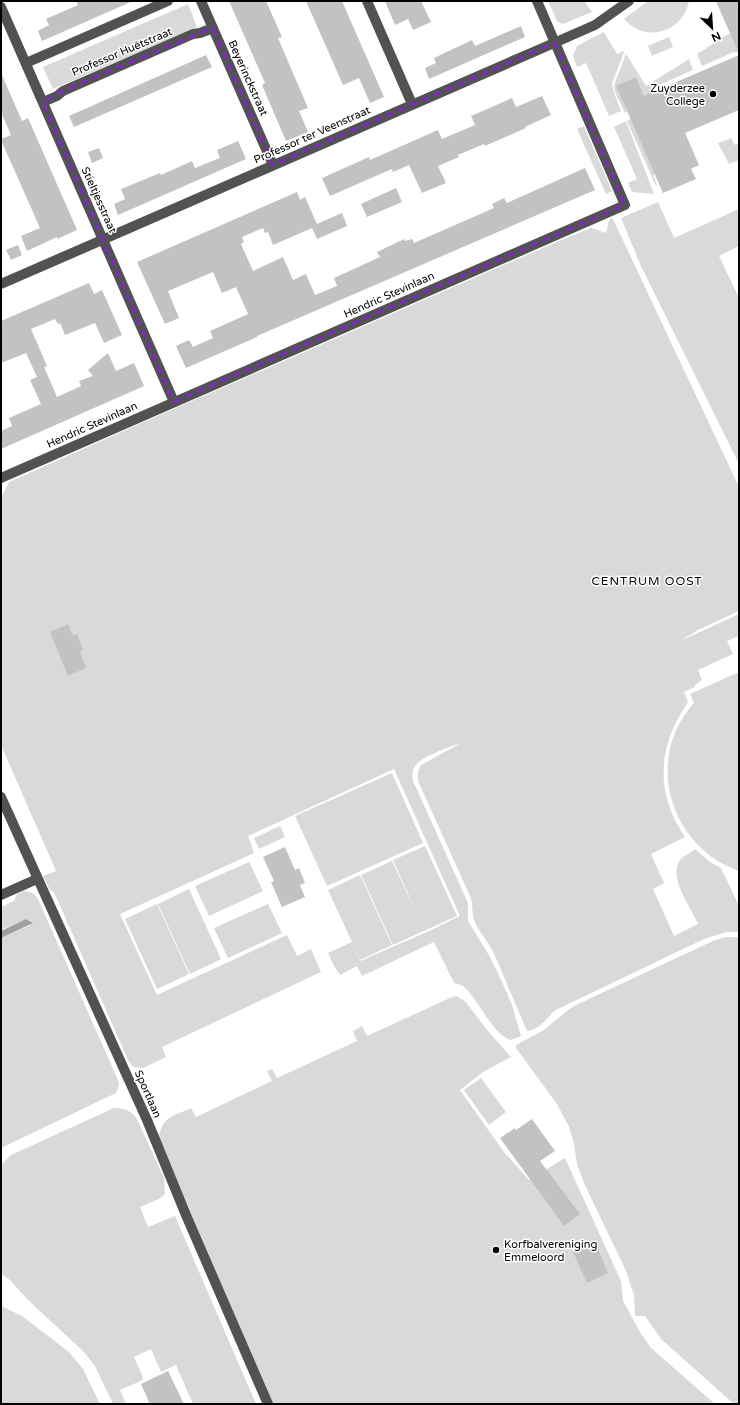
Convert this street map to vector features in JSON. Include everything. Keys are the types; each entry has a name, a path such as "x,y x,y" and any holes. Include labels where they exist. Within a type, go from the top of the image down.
{"street":[{"path":"26,63 168,1"},
{"name":"Beyerinckstraat","path":"201,1 273,165"},
{"path":"367,1 412,104"},
{"path":"537,1 555,43"},
{"name":"Professor ter Veenstraat","path":"1,284 595,25 629,1"},
{"name":"Stieltjesstraat","path":"1,7 174,402"},
{"name":"Professor Huëtstraat","path":"43,102 57,96 62,91 193,34 213,28"},
{"name":"Hendric Stevinlaan","path":"1,478 625,205 555,43"},
{"name":"Sportlaan","path":"1,797 147,1120 186,1215 268,1404"},
{"path":"1,895 37,879"}],"highlighted area":[{"path":"213,28 273,165 555,43 625,205 174,402 43,102 63,91"}],"shaded area":[{"path":"548,1 584,1 592,12 563,24 557,21"},
{"path":"648,1 689,1 685,12 672,27 662,31 653,32 643,31 633,27 624,19"},
{"path":"188,4 197,27 53,89 43,67"},
{"path":"604,32 617,54 623,51 624,52 612,84 621,111 609,116 586,63 577,67 573,56 577,46"},
{"path":"730,33 739,53 734,52 702,66 697,54"},
{"path":"669,37 673,47 652,56 648,46"},
{"path":"626,54 646,86 689,59 693,70 652,88 653,93 644,96 636,77 617,86 627,112 625,113 615,92 614,85"},
{"path":"631,119 655,174 653,175 660,195 627,121"},
{"path":"626,121 654,194 632,192 628,183 637,179 614,127"},
{"path":"584,126 612,191 606,194 577,129"},
{"path":"731,138 735,145 739,143 739,160 729,164 718,143"},
{"path":"658,202 674,238 739,209 739,246 719,256 739,298 739,464 641,266 621,218"},
{"path":"612,217 739,487 739,611 698,630 680,641 739,614 739,636 727,641 733,654 698,670 702,680 695,685 695,687 684,692 688,702 678,719 666,752 664,786 668,803 675,820 685,837 651,854 664,883 653,889 674,936 698,924 682,892 677,875 677,867 680,860 695,849 710,862 721,868 739,906 739,932 726,932 704,939 558,1009 538,1027 527,1031 493,951 476,925 473,917 470,896 418,781 418,772 421,765 463,742 424,758 413,769 413,781 468,903 468,921 490,957 502,982 512,1005 521,1036 511,1040 498,1032 469,992 462,985 454,983 434,942 362,976 357,966 340,975 334,966 328,953 352,942 328,890 360,875 392,945 360,960 353,946 360,961 460,916 394,769 248,836 254,853 120,914 157,995 287,935 297,956 311,949 321,972 162,1047 166,1057 143,1068 133,1067 128,1060 54,892 50,890 43,876 56,871 1,745 1,498 9,482 559,241 591,228 606,233 609,220"},
{"path":"739,672 739,871 715,859 696,842 681,822 672,799 668,774 670,750 678,725 694,703 690,694"},
{"path":"392,773 423,843 327,886 295,816"},
{"path":"280,826 285,837 259,849 254,838"},
{"path":"425,846 457,916 393,945 361,875 392,861 418,916 393,860"},
{"path":"249,862 263,891 209,916 195,886"},
{"path":"189,889 221,959 190,974 158,904"},
{"path":"24,891 33,893 38,899 119,1085 116,1093 1,1148 1,938 30,925 32,922 26,919 1,930 1,907 14,901 17,894"},
{"path":"157,904 189,974 157,989 125,919"},
{"path":"268,904 282,933 228,958 214,928"},
{"path":"26,919 33,923 1,938 1,931"},
{"path":"726,937 739,937 739,1404 734,1404 661,1339 645,1316 635,1316 634,1295 626,1271 584,1183 577,1164 574,1144 569,1127 557,1104 516,1048 516,1045 544,1030 576,1005 715,940"},
{"path":"456,996 465,1001 487,1030 511,1057 483,1072 460,1090 506,1155 529,1180 565,1158 621,1281 623,1301 640,1332 651,1348 715,1404 273,1404 159,1138 162,1126 169,1118 191,1108 196,1117 272,1081 267,1071 272,1069 277,1078 357,1041 353,1031 362,1026 367,1036"},
{"path":"481,1078 506,1112 489,1125 464,1090"},
{"path":"114,1108 127,1110 137,1119 164,1178 165,1194 161,1198 140,1207 148,1227 175,1216 256,1404 193,1404 176,1365 161,1372 151,1349 134,1357 143,1380 120,1390 126,1404 113,1404 95,1366 84,1352 27,1299 10,1280 1,1274 1,1165 11,1155"},
{"path":"1,1306 22,1316 69,1352 83,1369 100,1404 1,1404"}],"building":[{"path":"76,1 133,1 42,41 38,31 49,25 46,19 78,5"},
{"path":"229,1 266,1 282,37 278,38 308,108 299,111 308,132 286,141 262,85 265,83"},
{"path":"306,1 342,1 384,97 370,103 359,78 343,85"},
{"path":"385,1 421,1 431,22 413,30 408,19 395,25"},
{"path":"716,1 739,1 739,54 719,8"},
{"path":"521,26 525,37 429,79 425,68 436,63 434,58 472,40 475,46"},
{"path":"206,55 212,67 74,127 69,116"},
{"path":"739,55 739,110 685,133 699,165 691,169 696,179 663,193 616,86 636,77 644,96"},
{"path":"1,73 22,121 28,118 77,230 57,239 57,237 27,251 21,236 40,228 1,140 11,135 1,112"},
{"path":"542,96 551,115 485,146 484,144 458,155 459,157 438,166 446,183 422,193 409,165 393,172 392,169 330,196 322,178 369,157 370,160 438,130 442,139 475,125 471,116 512,98 516,107"},
{"path":"238,141 246,159 118,215 114,204 125,199 121,189 160,173 161,175 192,161 195,168 220,158 217,150"},
{"path":"99,148 103,158 92,163 88,152"},
{"path":"585,168 595,190 186,368 176,346 189,340 193,347 213,338 210,331 248,314 236,287 222,293 213,272 168,291 179,318 165,324 137,262 297,192 300,200 305,197 317,224 342,213 347,226 317,239 312,228 273,245 268,232 265,233 263,228 242,237 244,242 241,244 253,271 283,257 293,280 306,274 315,295 337,286 334,278 380,257 377,252 404,239 405,241 412,239 414,243 494,208 492,204 504,198 507,203"},
{"path":"396,188 402,202 367,217 361,204"},
{"path":"18,245 22,255 11,260 6,250"},
{"path":"89,283 94,294 102,290 122,335 104,343 95,323 65,335 60,323 58,324 55,319 31,329 47,366 44,367 57,397 81,386 79,381 93,376 88,370 108,353 116,371 134,363 144,386 1,449 1,431 12,426 9,418 41,404 30,380 37,377 26,353 1,363 1,321"},
{"path":"68,624 73,636 77,634 83,650 80,652 86,668 68,676 50,632"},
{"path":"285,847 295,870 299,868 305,883 300,885 305,897 282,907 271,882 274,881 263,857"},
{"path":"532,1119 555,1151 540,1161 580,1214 564,1226 500,1138 515,1128 516,1130"},
{"path":"595,1242 608,1273 587,1283 573,1252"},
{"path":"168,1371 184,1404 150,1404 141,1384"}],"place":[{"name":"Zuyderzee College","path":"713,94"},
{"name":"Korfbalvereniging Emmeloord","path":"496,1250"}],"district":[{"name":"CENTRUM OOST","path":"647,581"}]}
